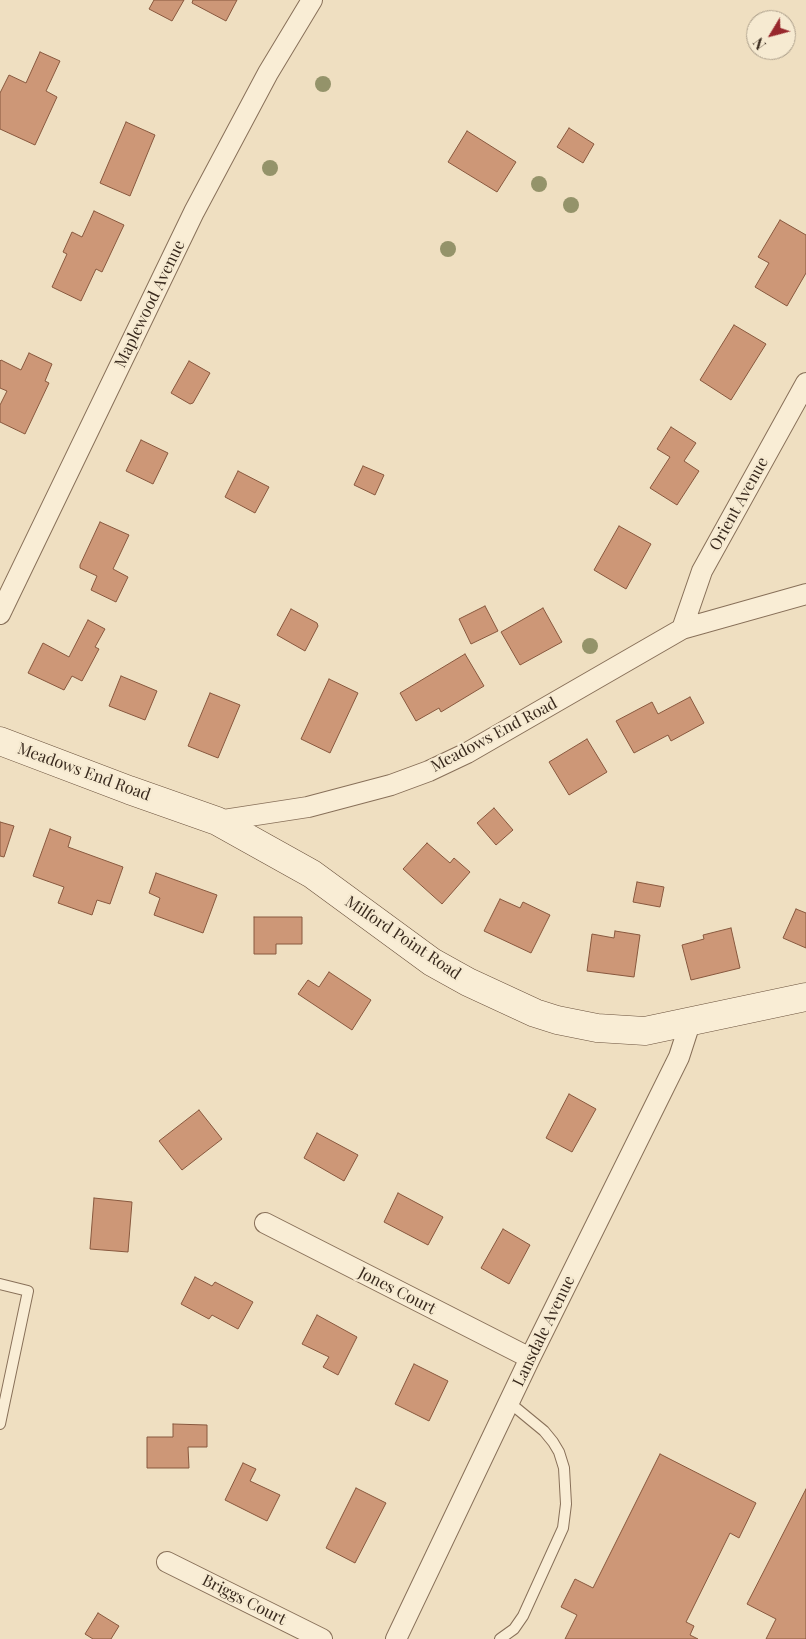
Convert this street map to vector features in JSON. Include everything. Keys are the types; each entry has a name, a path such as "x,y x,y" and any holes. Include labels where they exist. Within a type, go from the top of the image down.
{"main road":[{"name":"Meadows End Road","path":"0,741 217,821"},
{"name":"Milford Point Road","path":"217,821 312,874 432,962 468,982 535,1013 578,1024 619,1030 645,1031 806,997"}],"street":[{"name":"Maplewood Avenue","path":"0,614 194,212 268,73 312,0"},
{"name":"Orient Avenue","path":"682,630 702,570 806,383"},
{"name":"Meadows End Road","path":"217,821 308,807 345,799 429,771 467,753 682,630 806,594"},
{"name":"Lansdale Avenue","path":"396,1639 530,1358 679,1057 690,1023"},
{"name":"Jones Court","path":"265,1223 530,1358"},
{"name":"Briggs Court","path":"167,1562 322,1639"}],"lane":[{"path":"0,1284 28,1291 0,1424"},
{"path":"500,1639 514,1628 523,1616 563,1528 566,1504 564,1468 556,1447 544,1431 510,1403"}],"building":[{"path":"154,0 184,0 172,21 149,9"},
{"path":"193,0 237,0 226,21 192,3"},
{"path":"40,52 60,61 46,91 57,97 35,145 0,129 0,93 9,75 26,83"},
{"path":"126,122 155,135 130,196 100,183"},
{"path":"569,128 594,144 583,163 557,147"},
{"path":"467,131 516,162 497,192 448,162"},
{"path":"94,211 124,225 102,272 96,269 81,301 52,287 67,254 63,252 72,232 82,237"},
{"path":"780,220 806,235 806,273 787,306 755,287 769,263 758,257"},
{"path":"734,325 766,344 731,400 700,380"},
{"path":"29,353 52,364 45,381 49,383 25,434 0,422 0,405 7,391 0,388 0,361 21,370"},
{"path":"189,361 210,373 193,403 190,404 171,393"},
{"path":"671,427 696,443 684,461 699,471 677,505 650,488 670,457 657,449"},
{"path":"141,440 168,453 153,484 126,471"},
{"path":"363,466 384,475 375,495 354,485"},
{"path":"238,471 269,487 255,513 225,497"},
{"path":"100,522 129,535 113,569 128,577 116,602 91,590 97,576 80,568"},
{"path":"619,526 651,544 626,589 594,570"},
{"path":"485,606 498,631 471,644 459,619"},
{"path":"543,608 562,642 520,665 501,632"},
{"path":"291,609 317,623 318,626 305,651 277,635"},
{"path":"88,620 105,629 95,647 99,649 82,681 72,676 64,690 28,673 43,643 69,657"},
{"path":"465,654 484,686 441,712 439,708 416,721 400,693"},
{"path":"121,676 157,691 145,720 109,706"},
{"path":"329,679 358,693 330,753 301,739"},
{"path":"210,693 240,705 218,758 188,746"},
{"path":"690,697 704,723 671,741 668,735 634,753 616,721 652,702 658,714"},
{"path":"587,739 607,772 569,795 549,762"},
{"path":"494,808 513,830 496,845 477,823"},
{"path":"0,822 14,826 4,857 0,856"},
{"path":"50,829 71,837 68,847 123,867 110,904 97,900 92,915 58,903 64,887 33,876"},
{"path":"427,843 450,863 454,858 470,872 442,904 403,869"},
{"path":"156,873 217,895 203,933 154,915 160,898 149,893"},
{"path":"637,882 664,887 660,907 633,902"},
{"path":"500,899 520,908 523,902 550,915 531,953 484,931"},
{"path":"796,909 806,913 806,948 783,938"},
{"path":"254,917 302,917 302,944 276,944 276,954 254,954"},
{"path":"731,928 740,968 691,980 682,945 704,939 703,935"},
{"path":"615,931 640,935 634,977 587,971 592,934 614,938"},
{"path":"329,972 371,1000 352,1030 298,994 308,980 319,987"},
{"path":"569,1094 596,1109 572,1152 546,1138"},
{"path":"199,1110 222,1139 182,1170 159,1141"},
{"path":"317,1133 358,1155 344,1181 304,1158"},
{"path":"398,1193 443,1217 428,1245 384,1222"},
{"path":"94,1198 132,1202 128,1252 90,1249"},
{"path":"503,1229 530,1245 509,1284 481,1268"},
{"path":"195,1277 212,1286 215,1282 253,1302 238,1329 212,1315 209,1319 181,1304"},
{"path":"317,1315 357,1337 338,1375 323,1367 329,1357 302,1344"},
{"path":"414,1364 448,1381 429,1421 395,1404"},
{"path":"173,1424 207,1425 207,1447 188,1447 189,1468 147,1468 147,1437 173,1437"},
{"path":"660,1454 756,1503 739,1538 730,1533 686,1622 694,1626 690,1635 698,1639 565,1639 577,1615 561,1607 575,1579 593,1588"},
{"path":"243,1463 256,1469 250,1481 280,1495 267,1521 225,1500"},
{"path":"356,1488 386,1503 355,1563 326,1548"},
{"path":"806,1489 806,1639 766,1639 776,1619 747,1604"},
{"path":"98,1613 119,1626 111,1639 93,1639 85,1634"}]}
